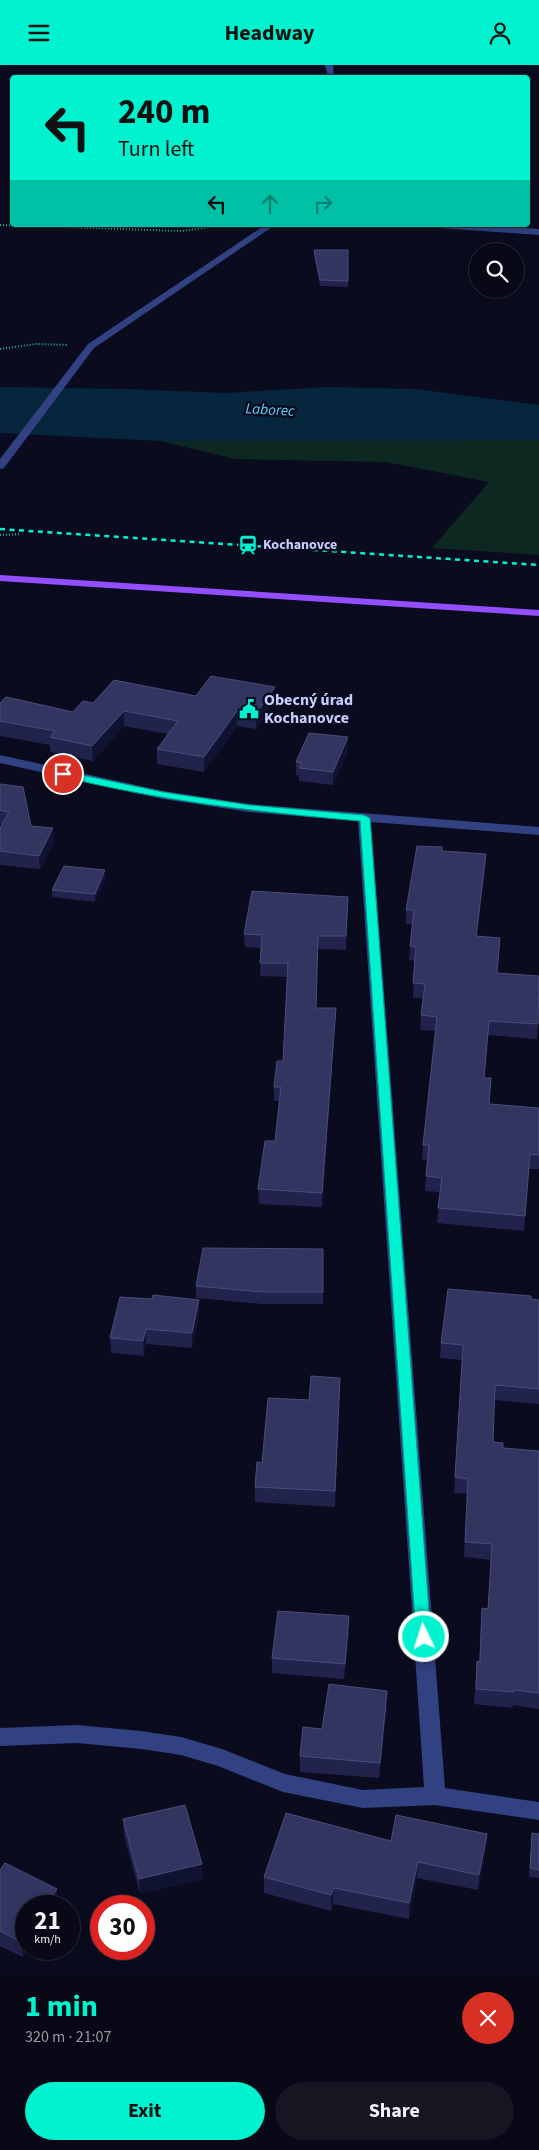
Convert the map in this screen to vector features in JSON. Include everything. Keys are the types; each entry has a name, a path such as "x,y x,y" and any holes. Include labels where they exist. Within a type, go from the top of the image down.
{"main road":[{"path":"0,578 539,613"}],"street":[{"path":"0,466 91,345 269,227"},
{"path":"468,227 539,232"},
{"path":"0,759 163,795 249,808 539,831"},
{"path":"364,818 435,1796"},
{"path":"0,1737 77,1734 141,1740 181,1746 222,1758 283,1783 363,1799 435,1796 539,1811"}],"path":[{"path":"61,227 182,231 211,227"},
{"path":"0,349 36,344 91,345"},
{"path":"0,535 21,534"}],"green space":[{"path":"539,440 539,555 432,548 489,482 386,462 235,459 161,441"}],"water":[{"name":"Laborec","path":"0,387 224,393 327,387 416,389 539,405 539,440 161,441 0,433"}],"building":[{"path":"314,250 348,250 348,281 320,280"},
{"path":"211,676 275,687 256,714 237,711 204,757 157,749 178,721 124,711 92,746 50,737 55,731 0,721 0,703 6,697 73,712 83,701 93,703 114,680 196,696"},
{"path":"309,733 348,737 333,772 299,768 302,763 296,762"},
{"path":"0,784 23,787 31,826 53,828 39,856 0,851 0,828 9,812 0,810"},
{"path":"417,846 442,847 442,851 486,854 476,936 500,938 497,973 539,976 538,1024 489,1021 484,1078 491,1078 489,1104 539,1108 539,1155 530,1154 525,1216 438,1208 442,1178 426,1176 429,1145 423,1145 437,1017 421,1015 425,984 413,983 416,947 410,946 414,910 406,910"},
{"path":"64,866 105,870 95,894 52,890"},
{"path":"252,891 348,897 346,936 318,936 316,1008 336,1008 322,1193 258,1189 265,1141 275,1141 281,1087 274,1087 277,1061 283,1061 288,963 260,963 262,935 244,934"},
{"path":"203,1248 323,1249 323,1292 262,1292 196,1286"},
{"path":"448,1289 531,1296 531,1299 539,1300 539,1389 495,1385 493,1442 503,1443 503,1448 539,1451 539,1693 476,1689 477,1661 480,1662 482,1608 488,1609 492,1544 465,1542 468,1479 455,1477 463,1345 441,1343"},
{"path":"153,1295 199,1300 192,1333 146,1329 143,1341 110,1338 120,1297 152,1299"},
{"path":"311,1376 340,1378 335,1491 255,1487 257,1462 262,1463 268,1398 309,1400"},
{"path":"278,1611 349,1616 345,1664 272,1658"},
{"path":"329,1684 387,1691 380,1763 300,1756 303,1727 322,1729"},
{"path":"185,1805 202,1864 139,1879 123,1819"},
{"path":"286,1813 391,1841 396,1815 487,1834 479,1875 418,1862 409,1903 334,1888 331,1895 264,1877"},
{"path":"532,1833 539,1834 539,1870 530,1868"},
{"path":"5,1863 57,1889 53,1895 15,1895 15,1939 0,1931 0,1870"}],"railway":[{"path":"0,529 539,565"}],"place":[{"name":"Kochanovce","path":"248,545"},
{"name":"Obecný úrad Kochanovce","path":"249,709"}],"route":[{"path":"63,774 163,795 249,808 364,818 424,1637"}]}
